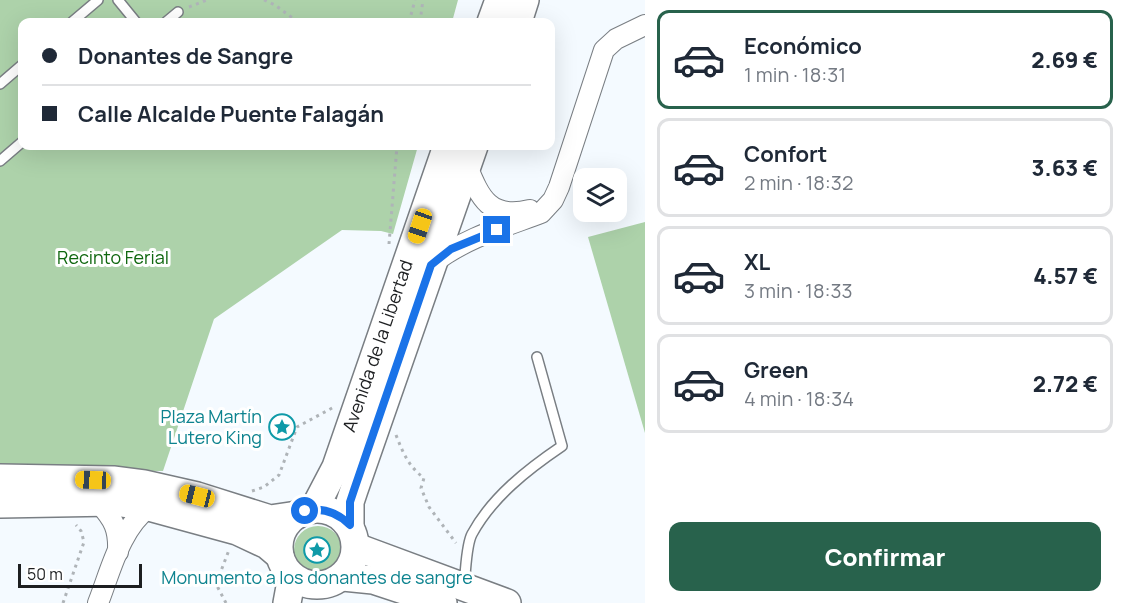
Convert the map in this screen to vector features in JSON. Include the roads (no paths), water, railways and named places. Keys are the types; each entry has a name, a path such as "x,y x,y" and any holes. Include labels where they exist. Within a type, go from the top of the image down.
{"main road":[{"path":"492,18 499,0"},
{"path":"519,18 525,0"},
{"name":"Avenida de la Libertad","path":"305,512 336,467 446,150"},
{"name":"Avenida de la Libertad","path":"353,536 350,502 470,156"},
{"path":"0,478 103,480 144,484 197,496 243,522 304,584 330,588 373,579 399,594 453,595 507,603"},
{"path":"0,504 114,502 243,522 305,512 334,512 353,536 453,595"},
{"path":"287,603 286,566 279,544 288,523 305,512"},
{"path":"330,588 353,563 353,536"}],"street":[{"path":"431,265 451,249 467,241 542,213 554,200 604,50 616,39 645,25"},
{"path":"470,156 474,184 492,208 504,213 529,210 557,192"},
{"path":"99,503 112,518 118,536 118,552"},
{"path":"98,603 128,531 138,515 149,507"}],"lane":[{"path":"77,18 98,0"},
{"path":"118,0 133,18"},
{"path":"170,18 178,12"},
{"path":"0,84 18,68"},
{"path":"0,160 18,145"},
{"path":"453,595 469,548 471,535 502,492 538,462 562,446 537,357"}],"place":[{"name":"Plaza Martín Lutero King","path":"282,427"},
{"name":"Monumento a los donantes de sangre","path":"317,550"}],"park label":[{"name":"Recinto Ferial","path":"113,258"}]}
